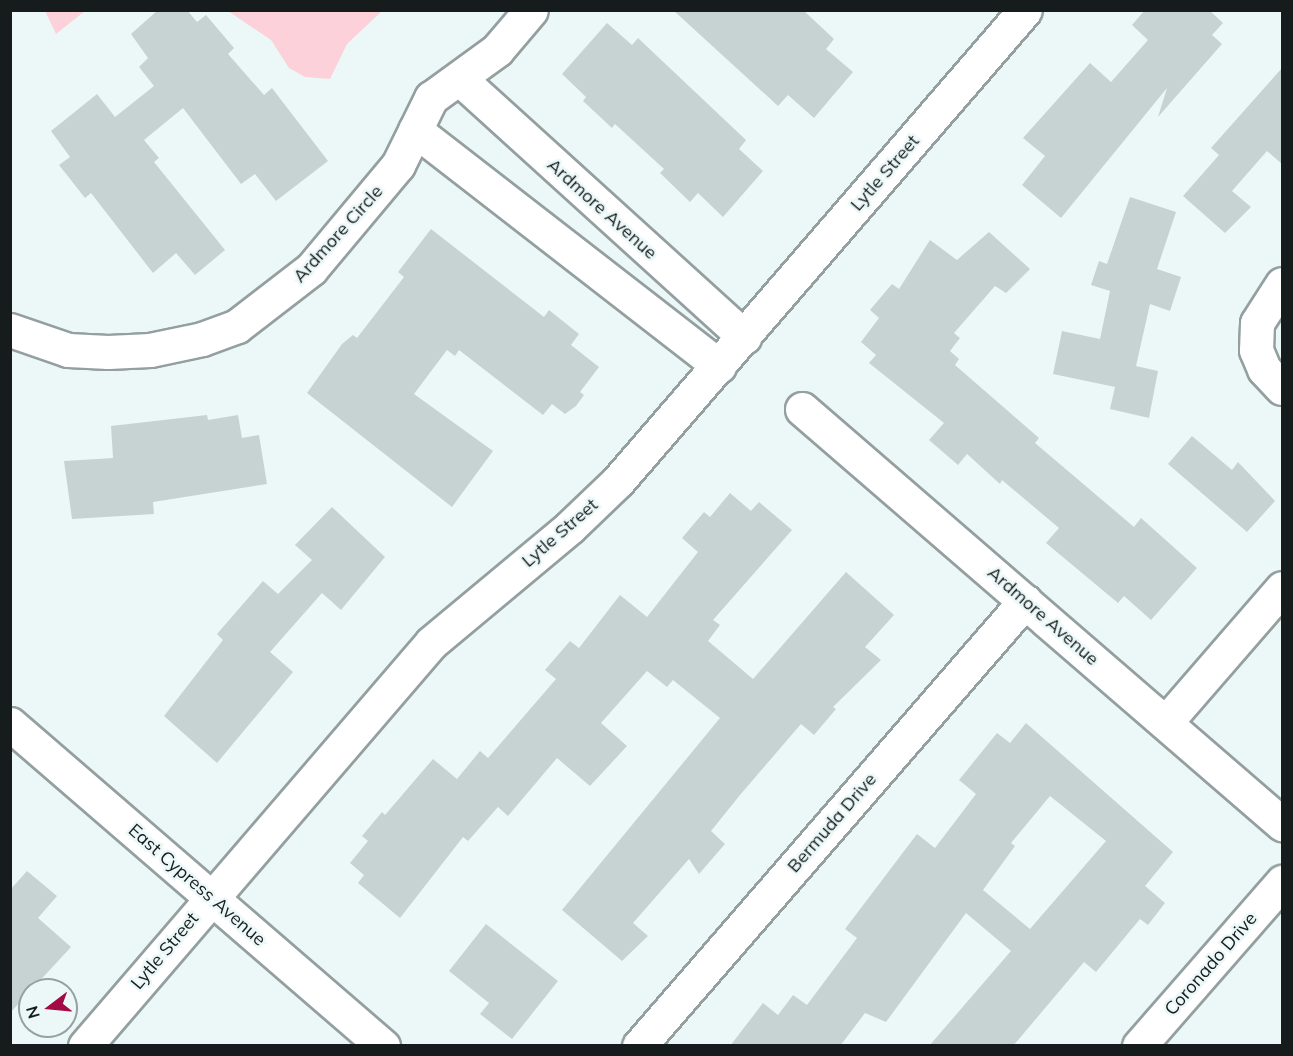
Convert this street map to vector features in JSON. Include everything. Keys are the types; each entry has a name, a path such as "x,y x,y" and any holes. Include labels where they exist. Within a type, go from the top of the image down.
{"street":[{"name":"Ardmore Circle","path":"10,330 68,350 108,352 150,350 202,339 237,326 310,269 398,165 431,98 497,50 531,10"},
{"name":"Lytle Street","path":"85,1046 431,643 570,527 618,482 745,338 1025,10"},
{"name":"Ardmore Avenue","path":"460,79 745,338"},
{"path":"415,130 719,366"},
{"path":"1282,284 1257,323 1256,350 1264,369 1282,388"},
{"name":"Ardmore Avenue","path":"802,409 1282,824"},
{"path":"1166,722 1282,588"},
{"name":"Bermuda Drive","path":"639,1046 1025,601"},
{"name":"East Cypress Avenue","path":"10,724 383,1046"},
{"name":"Coronado Drive","path":"1139,1046 1282,882"}],"shaded area":[{"path":"382,10 347,44 330,79 305,77 289,68 271,40 228,11"},
{"path":"45,11 85,11 56,34"}],"building":[{"path":"158,10 187,10 197,22 206,15 234,48 228,54 264,95 272,88 328,161 276,201 255,174 241,184 183,108 144,140 159,158 154,162 225,250 195,275 176,253 153,273 91,193 85,198 59,165 70,157 51,131 97,94 115,117 154,86 139,67 148,58 131,34"},
{"path":"673,10 803,10 834,39 826,49 853,72 814,118 788,95 778,106"},
{"path":"1145,10 1209,10 1223,23 1212,35 1222,44 1158,117 1167,88 1061,218 1022,185 1045,156 1023,138 1090,63 1111,82 1148,40 1132,25"},
{"path":"607,23 632,45 638,38 746,140 739,149 763,171 723,217 698,193 690,202 660,173 664,169 615,124 612,128 583,101 586,97 562,74"},
{"path":"1282,68 1282,164 1267,151 1232,191 1251,207 1225,233 1183,196 1219,155 1211,148"},
{"path":"1130,197 1176,212 1157,269 1181,277 1170,311 1150,304 1136,366 1158,371 1149,418 1110,409 1115,387 1053,374 1062,331 1100,339 1110,291 1091,285 1099,261 1107,264"},
{"path":"431,229 544,317 549,310 579,334 571,345 599,367 580,392 584,395 576,406 565,414 552,404 543,415 459,350 455,356 447,350 414,394 493,451 452,507 307,393 342,344 353,335 357,338 404,277 398,272"},
{"path":"989,232 1030,269 1006,293 995,286 954,333 960,338 950,351 959,359 955,365 1039,438 1035,443 1134,527 1141,518 1197,568 1151,620 1124,596 1118,603 1046,543 1059,528 1002,480 1000,484 967,454 958,465 929,440 944,423 869,363 876,355 861,342 879,318 870,310 892,284 899,289 930,240 957,260"},
{"path":"207,415 208,420 238,415 242,438 259,435 267,484 153,502 154,514 72,519 64,461 113,458 111,426"},
{"path":"1192,436 1232,470 1238,462 1275,501 1247,532 1168,464"},
{"path":"730,493 751,511 759,502 792,530 713,620 720,625 708,641 753,679 846,572 894,615 865,647 881,660 833,707 836,709 814,735 801,724 740,795 711,831 725,844 699,874 689,859 633,923 648,936 622,961 562,910 720,718 673,680 667,687 647,671 601,723 627,746 590,786 557,758 508,816 498,807 468,841 463,837 400,918 358,883 364,875 350,863 368,841 362,836 382,812 385,815 433,759 457,779 480,751 488,758 556,679 545,670 570,641 579,648 620,595 647,617 698,552 682,538 704,512 710,517"},
{"path":"332,507 385,557 341,610 322,593 270,652 293,672 217,763 164,716 223,640 217,634 263,581 278,594 312,560 295,545"},
{"path":"1026,723 1173,852 1145,886 1165,903 1148,925 1140,919 1096,972 1084,962 1013,1046 929,1046 1011,951 966,913 886,1022 865,1013 840,1046 730,1046 763,1003 778,1015 793,995 807,1005 857,938 845,929 917,834 935,848 976,794 959,780 997,733 1010,743","holes":["1050,796 1106,841 1030,929 983,890 1015,846 1011,843"]},
{"path":"27,871 57,896 38,918 71,947 42,978 18,978 18,1004 10,1013 10,890"},
{"path":"486,924 558,981 512,1039 480,1014 489,1003 449,971"}]}
